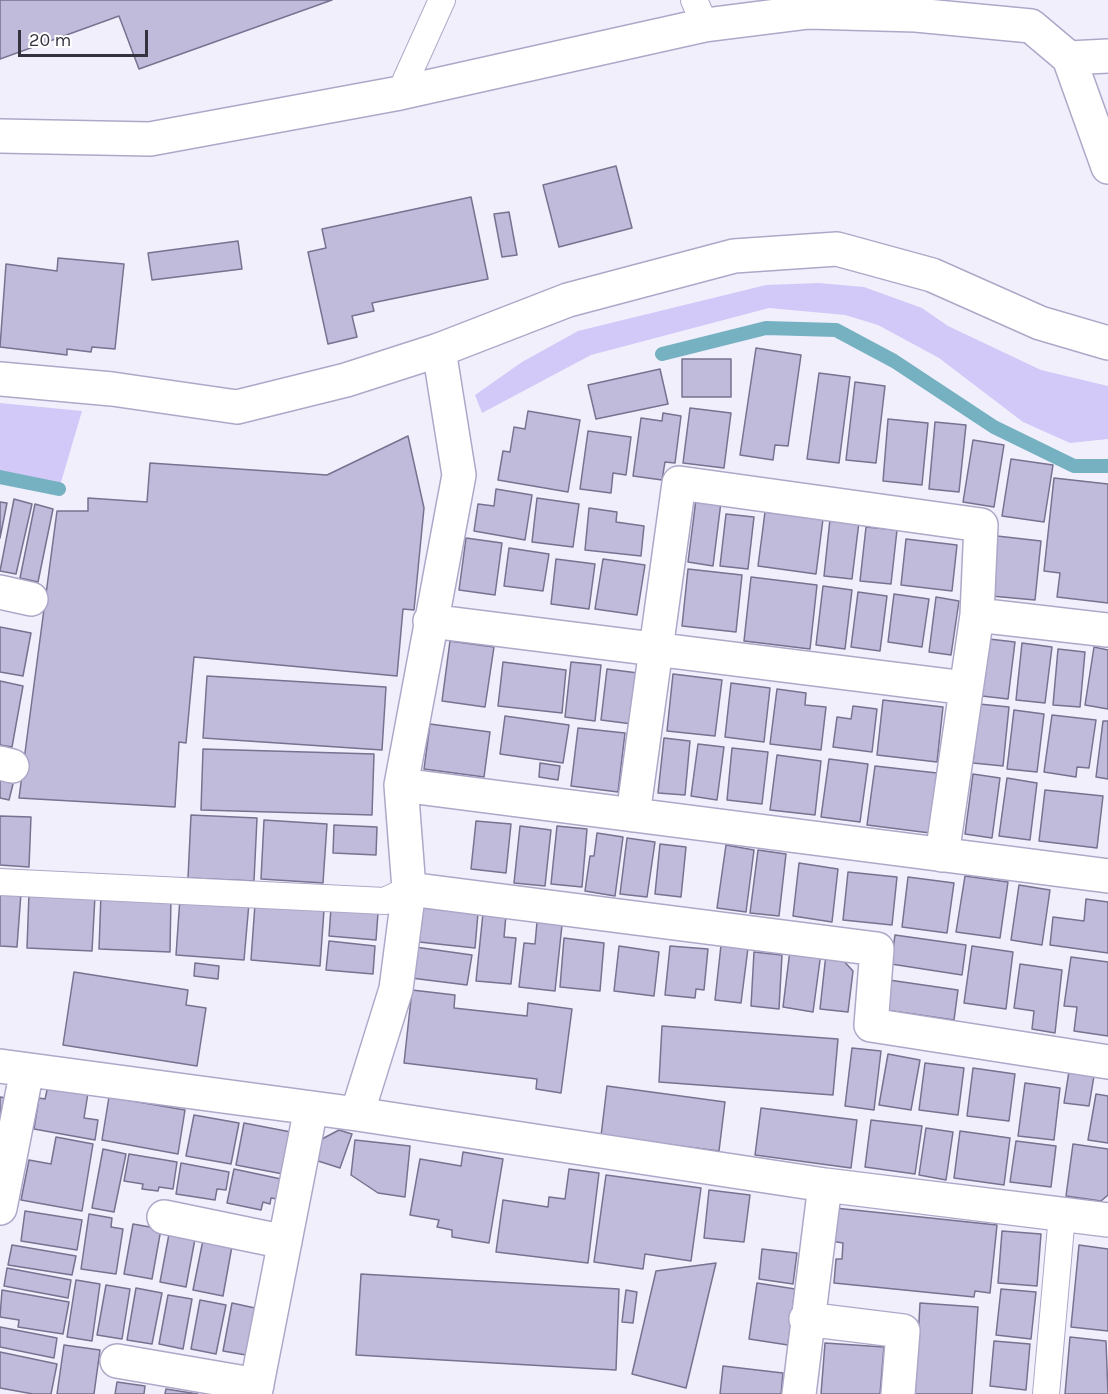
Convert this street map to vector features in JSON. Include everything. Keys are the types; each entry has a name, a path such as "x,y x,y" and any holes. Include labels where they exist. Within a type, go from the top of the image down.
{"street":[{"path":"0,136 150,139 400,93 700,12 809,12 939,17 1032,26 1069,58 1108,166"},
{"path":"1069,58 1108,56"},
{"path":"0,379 112,389 237,407 346,380 439,350 568,300 734,256 837,249 932,275 1040,323 1108,343"},
{"path":"357,1114 396,989 409,889 401,785 459,475 439,350"},
{"path":"633,815 679,483 981,525 977,615 942,855"},
{"path":"977,615 1108,630"},
{"path":"430,621 966,688"},
{"path":"401,785 1108,876"},
{"path":"409,889 877,949 871,1025 1108,1062"},
{"path":"0,1209 13,1068 357,1114 825,1185 1108,1220"},
{"path":"117,1361 256,1389 311,1108"},
{"path":"799,1394 806,1319 825,1185"},
{"path":"164,1217 285,1242"},
{"path":"806,1319 903,1331 898,1394"}],"lane":[{"path":"400,93 442,0"},
{"path":"0,882 385,901 409,889"},
{"path":"1046,1394 1062,1215"}],"shaded area":[{"path":"819,283 864,287 922,308 948,326 1041,370 1108,386 1108,439 1070,443 1023,422 939,358 878,325 845,315 769,308 591,355 482,413 475,395 522,362 578,331 766,285"},
{"path":"0,403 82,411 59,489 0,477"}],"building":[{"path":"0,0 332,0 139,69 119,16 0,59"},
{"path":"616,166 632,228 559,247 543,185"},
{"path":"471,197 488,279 372,303 374,311 352,316 357,337 328,344 308,252 326,248 322,229"},
{"path":"509,212 517,255 502,257 494,214"},
{"path":"238,241 242,269 152,280 148,253"},
{"path":"58,258 124,264 115,349 92,347 91,352 67,349 67,355 0,347 6,264 57,271"},
{"path":"756,348 801,355 788,446 775,445 773,460 740,455"},
{"path":"682,359 731,359 731,397 682,397"},
{"path":"660,369 668,404 596,419 588,385"},
{"path":"819,373 850,377 839,463 807,459"},
{"path":"855,382 885,386 876,463 846,460"},
{"path":"690,408 731,413 724,468 683,463"},
{"path":"528,411 580,420 568,492 498,480 503,451 510,452 514,427 525,429"},
{"path":"663,413 681,416 675,463 665,462 662,480 633,476 641,418 662,421"},
{"path":"888,419 928,423 922,485 883,481"},
{"path":"935,422 966,425 959,492 929,489"},
{"path":"588,431 631,437 626,475 613,473 611,493 580,489"},
{"path":"408,436 424,508 414,610 403,609 397,676 194,657 186,743 179,742 175,807 19,798 57,511 88,511 88,498 147,502 150,463 327,475"},
{"path":"973,440 1004,445 994,507 963,502"},
{"path":"1011,459 1053,465 1044,522 1002,516"},
{"path":"1054,478 1108,484 1108,603 1057,597 1060,573 1044,571"},
{"path":"496,489 532,495 525,540 474,531 478,504 494,506"},
{"path":"537,498 579,504 573,547 532,542"},
{"path":"14,499 32,504 16,574 0,571"},
{"path":"696,499 721,502 713,566 688,562"},
{"path":"0,502 7,503 0,538"},
{"path":"35,504 53,509 38,582 20,578"},
{"path":"589,508 617,512 616,522 644,526 641,556 585,550"},
{"path":"765,512 823,519 816,574 758,566"},
{"path":"726,514 754,517 748,569 720,566"},
{"path":"830,519 859,522 852,579 824,576"},
{"path":"866,527 897,530 891,584 860,581"},
{"path":"997,536 1041,541 1035,600 991,596"},
{"path":"466,538 502,543 495,595 459,590"},
{"path":"906,539 957,545 952,591 901,585"},
{"path":"509,548 549,554 543,591 504,586"},
{"path":"556,559 595,564 589,609 551,604"},
{"path":"603,559 645,565 637,615 595,609"},
{"path":"688,569 742,575 736,632 682,626"},
{"path":"751,577 817,585 810,649 744,641"},
{"path":"823,586 852,590 845,649 816,645"},
{"path":"858,592 887,596 880,651 851,647"},
{"path":"894,594 929,599 922,647 888,642"},
{"path":"936,597 959,601 951,655 929,652"},
{"path":"0,627 31,633 23,676 0,672"},
{"path":"989,639 1015,642 1008,699 982,696"},
{"path":"450,641 494,647 485,707 442,701"},
{"path":"1022,643 1052,647 1045,703 1016,700"},
{"path":"1094,647 1108,650 1108,709 1085,705"},
{"path":"1058,649 1085,652 1080,707 1053,705"},
{"path":"503,662 566,670 562,713 498,706"},
{"path":"571,662 601,665 595,721 565,717"},
{"path":"607,669 638,673 632,724 601,720"},
{"path":"673,674 722,680 715,736 667,731"},
{"path":"207,676 386,687 382,750 203,738"},
{"path":"0,681 23,686 12,747 0,745"},
{"path":"731,683 770,688 764,742 725,737"},
{"path":"777,689 806,693 805,705 826,707 821,750 770,744"},
{"path":"883,700 943,707 937,762 877,755"},
{"path":"979,704 1009,707 1003,766 973,763"},
{"path":"853,706 877,709 872,752 833,747 837,717 851,719"},
{"path":"1014,710 1044,714 1037,772 1007,769"},
{"path":"1052,715 1096,720 1089,768 1077,767 1076,777 1044,772"},
{"path":"505,716 569,725 563,763 500,754"},
{"path":"1103,721 1108,721 1108,779 1096,777"},
{"path":"430,724 490,732 484,777 424,769"},
{"path":"578,728 625,733 618,792 571,786"},
{"path":"664,738 690,741 685,795 658,793"},
{"path":"698,744 724,747 717,800 691,796"},
{"path":"732,748 768,752 762,804 727,800"},
{"path":"203,749 374,754 372,815 201,810"},
{"path":"777,755 821,761 815,815 770,810"},
{"path":"829,759 868,764 860,822 821,817"},
{"path":"540,763 560,766 558,780 539,777"},
{"path":"875,766 937,773 930,833 867,825"},
{"path":"973,774 1000,778 992,838 965,834"},
{"path":"0,777 14,780 9,800 0,798"},
{"path":"1007,778 1037,783 1030,840 999,836"},
{"path":"1045,790 1103,796 1097,848 1039,841"},
{"path":"191,815 257,818 254,881 188,878"},
{"path":"0,816 31,817 29,867 0,865"},
{"path":"264,820 327,824 323,883 261,879"},
{"path":"476,821 511,824 506,873 471,869"},
{"path":"334,825 377,827 376,855 333,853"},
{"path":"520,826 551,830 545,886 514,883"},
{"path":"557,826 587,829 582,887 551,884"},
{"path":"597,833 623,837 615,896 585,891 590,856 594,856"},
{"path":"627,838 655,842 647,897 620,894"},
{"path":"660,844 686,847 681,897 655,894"},
{"path":"726,845 754,850 746,912 717,908"},
{"path":"758,850 786,854 779,916 750,913"},
{"path":"799,863 838,869 832,922 793,916"},
{"path":"848,872 897,877 892,925 843,920"},
{"path":"965,876 1008,882 1000,938 956,932"},
{"path":"908,877 954,883 947,933 902,927"},
{"path":"1019,885 1050,890 1042,945 1011,940"},
{"path":"0,891 21,893 17,947 0,946"},
{"path":"29,893 95,896 92,951 27,948"},
{"path":"101,894 171,897 170,952 99,949"},
{"path":"180,898 249,903 244,960 176,955"},
{"path":"1086,899 1108,902 1108,953 1050,945 1053,917 1084,921"},
{"path":"255,904 324,910 320,966 251,960"},
{"path":"331,908 378,913 376,940 329,936"},
{"path":"423,908 478,913 475,948 419,942"},
{"path":"483,913 506,915 504,937 516,938 511,984 476,981"},
{"path":"537,922 562,925 555,991 519,987 524,943 535,944"},
{"path":"895,935 966,945 962,975 891,964"},
{"path":"564,938 604,943 600,991 560,987"},
{"path":"329,941 375,946 373,974 326,970"},
{"path":"721,945 748,948 741,1003 715,1000"},
{"path":"619,946 659,952 654,996 614,991"},
{"path":"670,946 708,949 704,990 696,989 695,998 665,995"},
{"path":"972,946 1013,952 1006,1009 964,1003"},
{"path":"415,947 472,955 467,985 411,978"},
{"path":"790,950 821,953 813,1012 783,1007"},
{"path":"754,952 782,955 779,1009 751,1006"},
{"path":"826,954 838,955 853,971 848,1012 820,1009"},
{"path":"1071,957 1108,962 1108,1036 1074,1031 1077,1007 1064,1006"},
{"path":"195,963 219,966 218,979 194,976"},
{"path":"1020,964 1062,970 1055,1033 1032,1029 1034,1011 1014,1008"},
{"path":"74,972 188,990 186,1005 206,1008 197,1066 63,1045"},
{"path":"889,980 958,990 954,1020 885,1010"},
{"path":"412,990 455,995 454,1008 527,1016 528,1003 572,1009 561,1093 536,1089 537,1079 404,1063"},
{"path":"662,1026 838,1039 833,1095 659,1082"},
{"path":"852,1048 881,1051 874,1110 845,1106"},
{"path":"888,1054 920,1060 911,1110 879,1105"},
{"path":"925,1063 964,1068 958,1115 919,1110"},
{"path":"973,1068 1015,1074 1009,1121 967,1116"},
{"path":"1069,1071 1094,1076 1089,1106 1064,1103"},
{"path":"1025,1083 1060,1088 1054,1140 1018,1136"},
{"path":"48,1086 88,1093 84,1118 98,1120 95,1140 34,1129 39,1098 45,1099"},
{"path":"607,1086 725,1102 719,1151 601,1136"},
{"path":"1096,1094 1108,1096 1108,1143 1088,1140"},
{"path":"0,1097 6,1098 0,1137"},
{"path":"109,1097 185,1110 178,1154 102,1140"},
{"path":"761,1108 857,1120 851,1168 755,1155"},
{"path":"194,1115 239,1123 231,1164 186,1156"},
{"path":"871,1120 922,1126 915,1174 865,1167"},
{"path":"244,1123 291,1132 283,1174 236,1165"},
{"path":"926,1128 953,1132 946,1180 919,1175"},
{"path":"339,1130 352,1134 340,1168 315,1160 322,1139"},
{"path":"960,1131 1010,1138 1004,1185 954,1178"},
{"path":"56,1137 93,1144 82,1211 21,1200 29,1160 51,1164"},
{"path":"355,1140 410,1146 405,1197 378,1193 351,1175"},
{"path":"1016,1141 1056,1146 1051,1187 1010,1182"},
{"path":"1073,1144 1108,1149 1108,1195 1101,1201 1066,1196"},
{"path":"103,1149 126,1154 114,1212 92,1208"},
{"path":"463,1152 503,1159 489,1243 452,1237 452,1230 437,1227 439,1220 410,1215 420,1159 461,1166"},
{"path":"129,1154 177,1162 173,1189 159,1187 158,1191 142,1189 143,1184 124,1181"},
{"path":"181,1163 229,1172 226,1190 217,1189 215,1200 176,1194"},
{"path":"234,1169 281,1179 277,1199 271,1198 270,1204 263,1202 261,1210 227,1203"},
{"path":"569,1169 599,1173 588,1263 496,1252 503,1200 548,1207 549,1197 565,1199"},
{"path":"606,1175 701,1188 691,1261 645,1254 643,1269 594,1262"},
{"path":"709,1190 750,1195 744,1242 704,1238"},
{"path":"835,1208 997,1225 990,1293 975,1291 974,1297 834,1283 836,1259 842,1259 843,1243 831,1241"},
{"path":"25,1211 82,1220 77,1250 21,1241"},
{"path":"89,1214 112,1218 111,1227 123,1229 116,1274 81,1269"},
{"path":"133,1224 161,1229 152,1279 124,1274"},
{"path":"1002,1231 1041,1234 1037,1286 998,1283"},
{"path":"169,1234 195,1239 186,1287 160,1282"},
{"path":"203,1240 232,1246 223,1296 193,1290"},
{"path":"12,1245 76,1256 72,1275 8,1265"},
{"path":"1079,1245 1108,1249 1108,1331 1071,1327"},
{"path":"762,1249 797,1253 793,1284 759,1279"},
{"path":"716,1263 686,1388 632,1374 656,1271"},
{"path":"7,1268 71,1280 68,1298 4,1286"},
{"path":"361,1274 619,1289 616,1370 356,1355"},
{"path":"76,1280 100,1284 92,1341 67,1337"},
{"path":"757,1283 795,1289 788,1345 749,1339"},
{"path":"106,1285 130,1289 122,1339 97,1335"},
{"path":"136,1288 162,1293 152,1344 127,1340"},
{"path":"1001,1289 1036,1292 1031,1339 996,1335"},
{"path":"2,1290 69,1302 63,1334 18,1327 19,1320 0,1317"},
{"path":"626,1290 637,1292 633,1323 622,1322"},
{"path":"168,1295 192,1299 183,1349 159,1344"},
{"path":"200,1300 226,1305 216,1354 191,1349"},
{"path":"232,1303 255,1308 246,1355 223,1351"},
{"path":"920,1303 978,1307 972,1394 915,1394"},
{"path":"0,1327 57,1338 54,1358 0,1347"},
{"path":"1070,1337 1106,1341 1108,1394 1065,1394"},
{"path":"994,1341 1030,1344 1026,1390 990,1386"},
{"path":"825,1343 884,1347 880,1394 821,1394"},
{"path":"64,1345 100,1350 94,1394 57,1394"},
{"path":"0,1352 57,1364 51,1394 33,1394 0,1388"},
{"path":"723,1366 783,1373 781,1394 720,1394"},
{"path":"117,1382 145,1386 144,1394 115,1394"},
{"path":"166,1389 198,1394 165,1394"}],"waterway":[{"path":"662,354 766,328 836,330 894,361 994,427 1074,466 1108,466"},
{"path":"0,477 59,489"}]}
